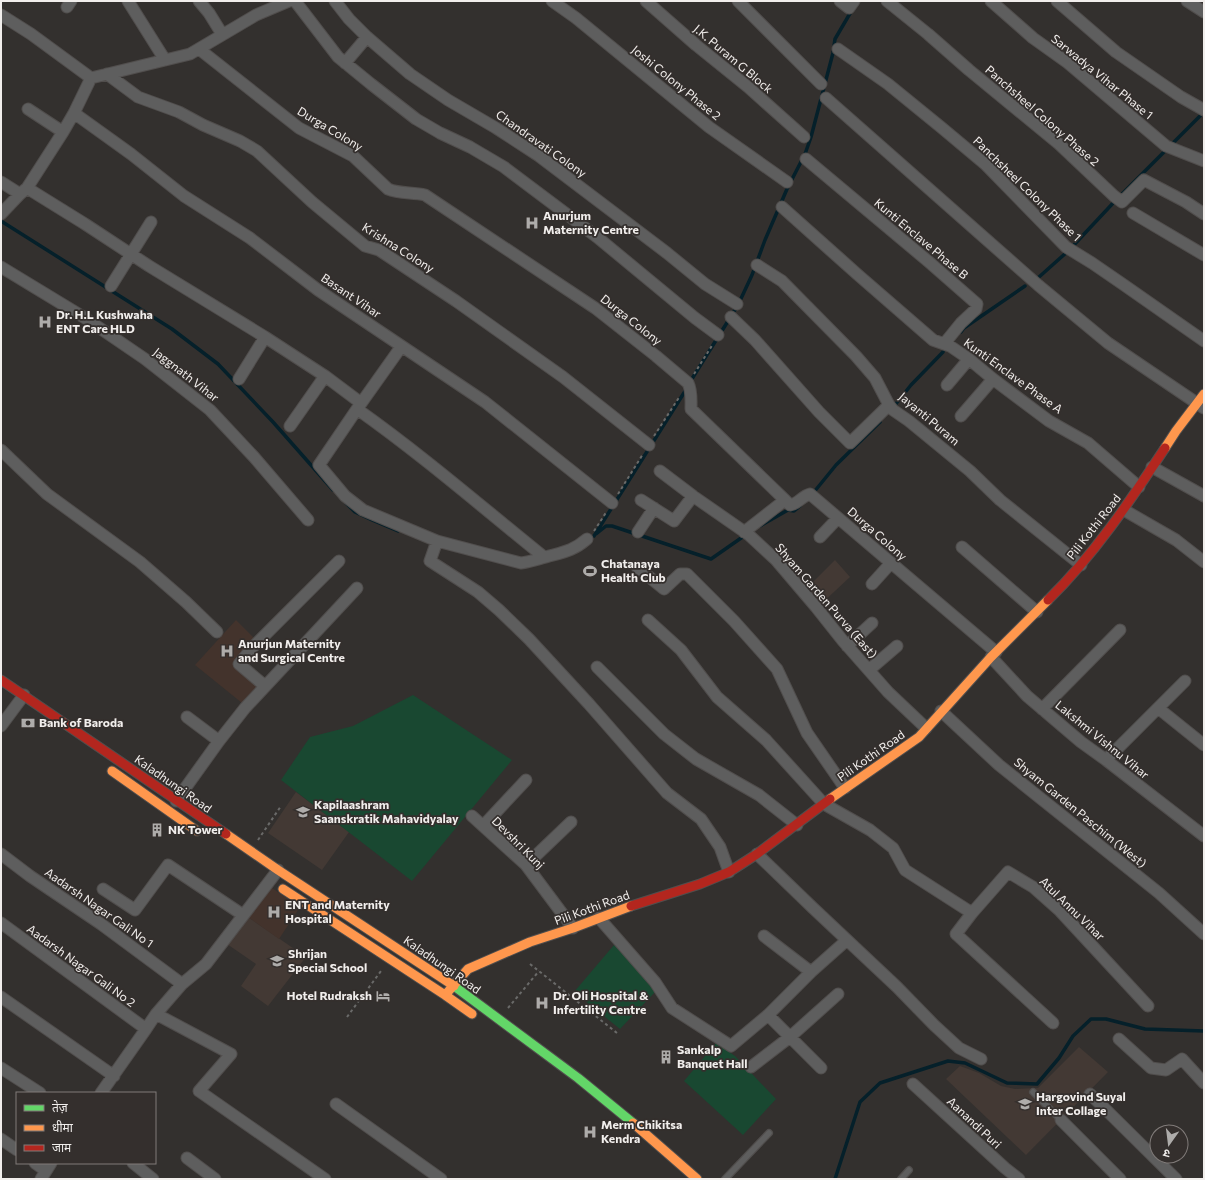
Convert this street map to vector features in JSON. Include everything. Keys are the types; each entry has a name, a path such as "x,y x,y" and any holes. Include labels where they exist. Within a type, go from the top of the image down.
{"main road":[{"name":"Pili Kothi Road","path":"445,995 468,969 530,942 700,884 729,872 757,854 845,788 918,737 993,654 1056,593 1081,565 1124,510 1176,430 1202,402"},
{"name":"Kaladhungi Road","path":"1,680 19,702 172,798 278,870 453,985 578,1078 697,1179"},
{"name":"Kaladhungi Road","path":"102,764 206,836"},
{"path":"161,806 172,798"},
{"name":"Kaladhungi Road","path":"267,878 445,995 477,1019"}],"street":[{"path":"128,1 165,60"},
{"path":"199,1 210,13 222,34"},
{"path":"91,78 190,54 222,34 289,1 338,57 416,119 440,134 470,147 504,167 597,237 695,318 718,335"},
{"name":"Chandravati Colony","path":"335,1 366,38 410,74 448,100 496,128 539,156 667,253 705,284 737,304"},
{"name":"Joshi Colony Phase 2","path":"552,1 576,18 709,127 787,182"},
{"name":"J.K. Puram G Block","path":"646,1 696,45 748,87 804,137"},
{"path":"738,1 821,84"},
{"path":"840,1 849,8 854,1"},
{"name":"Panchsheel Colony Phase 2","path":"887,1 1060,144 1122,202 1144,180 1186,202 1204,214"},
{"name":"Sarwadya Vihar Phase 1","path":"992,1 1033,38 1080,73 1166,146 1204,161"},
{"path":"1057,1 1116,52 1181,97 1204,110"},
{"path":"1187,1 1204,12"},
{"path":"1,15 31,34 91,78"},
{"path":"345,63 366,38"},
{"name":"Durga Colony","path":"198,49 299,128 353,156 388,189 395,192 425,195 563,286 656,356 688,383"},
{"name":"Panchsheel Colony Phase 1","path":"838,49 888,84 985,164 1066,248 1092,262 1204,340"},
{"name":"Krishna Colony","path":"107,74 138,97 179,112 203,125 240,141 257,151 312,202 365,246 379,250 462,306 563,377 649,444"},
{"path":"1,214 24,191 63,132 91,78"},
{"path":"826,98 1038,285 1108,343 1202,402"},
{"path":"28,109 63,132"},
{"name":"Basant Vihar","path":"74,113 131,154 184,196 250,238 318,290 485,402 612,503"},
{"name":"Kunti Enclave Phase B","path":"806,159 977,304 976,309 961,323 944,344"},
{"path":"1,182 24,191 132,254 265,337 324,376 388,431 544,557"},
{"name":"Kunti Enclave Phase A","path":"782,207 868,284 934,340 950,346 1049,421 1088,443 1139,487"},
{"path":"1133,214 1204,255"},
{"path":"111,286 152,222"},
{"name":"Jayanti Puram","path":"757,265 782,281 856,356 875,378 889,405 894,410 970,471 1000,500 1081,565"},
{"name":"Jaggnath Vihar","path":"1,267 85,318 145,359 210,410 254,457 308,520"},
{"path":"731,317 755,340 819,412 850,443 889,405"},
{"path":"239,379 265,337"},
{"path":"401,347 319,465 345,496 363,510 437,541 521,563 570,551 587,540"},
{"path":"947,385 969,359"},
{"path":"290,426 324,376"},
{"path":"961,416 993,379"},
{"path":"688,383 691,392 691,409 785,500 744,532"},
{"path":"1,450 47,494 140,562 186,602 217,632"},
{"path":"1152,467 1204,496"},
{"name":"Shyam Garden Purva (East)","path":"660,471 692,496 744,532 776,560 810,599 847,646 888,692 926,728"},
{"name":"Durga Colony","path":"785,500 790,505 794,505 806,495 810,494 891,563 993,654"},
{"path":"641,500 674,521 692,496"},
{"path":"638,532 654,508"},
{"path":"1124,510 1176,540 1204,562"},
{"path":"820,537 838,518"},
{"path":"437,541 430,561 478,592 500,610 538,649 589,704 667,793 701,819 720,847 729,872"},
{"path":"962,547 1037,612"},
{"path":"265,686 239,664 252,648 339,561"},
{"path":"872,584 891,563"},
{"path":"636,567 664,589 680,574 687,574 734,621 777,669 807,733 845,788"},
{"path":"172,798 245,708 357,588"},
{"path":"648,620 681,650 717,696 766,740 824,804 870,830 893,848 905,870 972,913 956,934 1053,1023"},
{"path":"847,646 872,623"},
{"path":"1042,709 1120,630"},
{"path":"869,670 897,646"},
{"name":"Lakshmi Vishnu Vihar","path":"993,654 1027,696 1042,709 1081,742 1204,836"},
{"path":"597,667 664,734 696,759 759,795 797,825"},
{"path":"1106,760 1185,682"},
{"path":"1,726 19,702"},
{"path":"1158,708 1204,745"},
{"name":"Shyam Garden Paschim (West)","path":"941,711 999,765 1159,893 1204,934"},
{"path":"187,717 219,741"},
{"path":"484,826 526,780"},
{"name":"Devshri Kunj","path":"472,816 526,865 573,928"},
{"path":"526,865 571,822"},
{"name":"Aadarsh Nagar Gali No 1","path":"1,854 30,876 101,924 182,984"},
{"path":"757,854 959,1048 981,1059"},
{"path":"103,889 135,910 168,865 243,915"},
{"path":"102,1092 156,1014 182,984 206,964 243,915 267,878 278,870"},
{"name":"Atul Annu Vihar","path":"972,913 1008,872 1033,887 1060,912 1148,1006"},
{"path":"599,918 655,982 672,1008 731,1046 768,1015 811,972 847,940"},
{"name":"Aadarsh Nagar Gali No 2","path":"1,923 146,1029"},
{"path":"764,936 811,972"},
{"path":"751,1067 790,1037 838,994"},
{"path":"1,997 114,1076"},
{"path":"156,1014 231,1054 199,1091 324,1179"},
{"path":"768,1015 821,1068"},
{"path":"1118,1039 1152,1068 1166,1070 1182,1060 1204,1083"},
{"path":"1,1068 38,1092"},
{"name":"Aanandi Puri","path":"913,1084 1019,1179"},
{"path":"1090,1094 1176,1179"},
{"path":"336,1104 441,1179"},
{"path":"1061,1120 1120,1179"},
{"path":"1,1139 16,1149"},
{"path":"187,1158 215,1179"},
{"path":"36,1164 46,1171"},
{"path":"135,1164 153,1179"}],"lane":[{"path":"1034,1092 1061,1120"},
{"path":"725,1179 769,1132"},
{"path":"901,1179 909,1170"}],"path":[{"path":"587,540 590,538 718,335"},
{"path":"250,851 281,806"},
{"path":"347,1017 391,959"},
{"path":"530,964 617,1033"},
{"path":"498,1019 539,971"}],"shaded area":[{"path":"835,560 850,577 820,605 806,589"},
{"name":"Anurjun Maternity and Surgical Centre","path":"236,620 256,640 235,662 259,684 242,703 195,665"},
{"name":"Kapilaashram Saanskratik Mahavidyalay","path":"296,792 349,832 322,870 268,833"},
{"name":"ENT and Maternity Hospital","path":"269,886 300,907 279,939 248,917"},
{"name":"Shrijan Special School","path":"248,917 306,957 268,1006 241,986 256,964 227,944"},
{"name":"Hargovind Suyal Inter Collage","path":"1079,1047 1108,1072 1026,1155 946,1079 960,1066 979,1073 1001,1086 1015,1089 1038,1088"}],"green space":[{"path":"413,695 512,760 412,881 281,780 310,737 353,726"},
{"path":"614,945 638,969 655,992 620,1029 574,992"},
{"path":"716,1043 735,1056 776,1099 743,1135 684,1081"}],"waterway":[{"path":"690,382 738,305 752,275 787,189 805,154 811,137 833,53 835,39 852,10"},
{"path":"1173,143 1201,115"},
{"path":"1121,195 1167,149"},
{"path":"1072,247 1115,201"},
{"path":"1,221 172,329 218,364 273,422 333,490"},
{"path":"1039,277 1067,252"},
{"path":"961,332 964,328 1025,286"},
{"path":"895,405 911,385 943,352"},
{"path":"594,536 687,388"},
{"path":"814,492 836,465 880,422"},
{"path":"346,503 355,512 398,531"},
{"path":"760,526 788,510 794,511 800,506"},
{"path":"596,534 606,526 612,526 711,559 744,536"},
{"path":"835,1179 860,1102 880,1083 948,1061 965,1063 1007,1083 1037,1084 1059,1058 1073,1036 1091,1019 1106,1019 1145,1029 1204,1031"}],"traffic: fast":[{"path":"454,986 578,1078 633,1123"}],"traffic: slow":[{"path":"1165,448 1204,394"},
{"path":"830,799 919,737 991,657 1048,600"},
{"path":"112,771 197,831"},
{"path":"226,834 454,986"},
{"path":"283,889 472,1014"},
{"path":"446,994 468,969 530,942 573,928 631,906"},
{"path":"633,1123 697,1179"}],"traffic: jam":[{"path":"1048,600 1081,565 1111,527 1165,448"},
{"path":"1,680 226,834"},
{"path":"631,906 700,884 729,872 757,854 830,799"}],"place":[{"name":"Anurjum Maternity Centre","path":"532,223"},
{"name":"Dr. H.L Kushwaha ENT Care HLD","path":"45,322"},
{"name":"Chatanaya Health Club","path":"590,571"},
{"name":"Anurjun Maternity and Surgical Centre","path":"227,651"},
{"name":"Bank of Baroda","path":"28,723"},
{"name":"Kapilaashram Saanskratik Mahavidyalay","path":"303,812"},
{"name":"NK Tower","path":"157,830"},
{"name":"ENT and Maternity Hospital","path":"274,912"},
{"name":"Shrijan Special School","path":"277,961"},
{"name":"Hotel Rudraksh","path":"383,996"},
{"name":"Dr. Oli Hospital & Infertility Centre","path":"542,1003"},
{"name":"Sankalp Banquet Hall","path":"666,1057"},
{"name":"Hargovind Suyal Inter Collage","path":"1025,1104"},
{"name":"Merm Chikitsa Kendra","path":"590,1132"}]}
